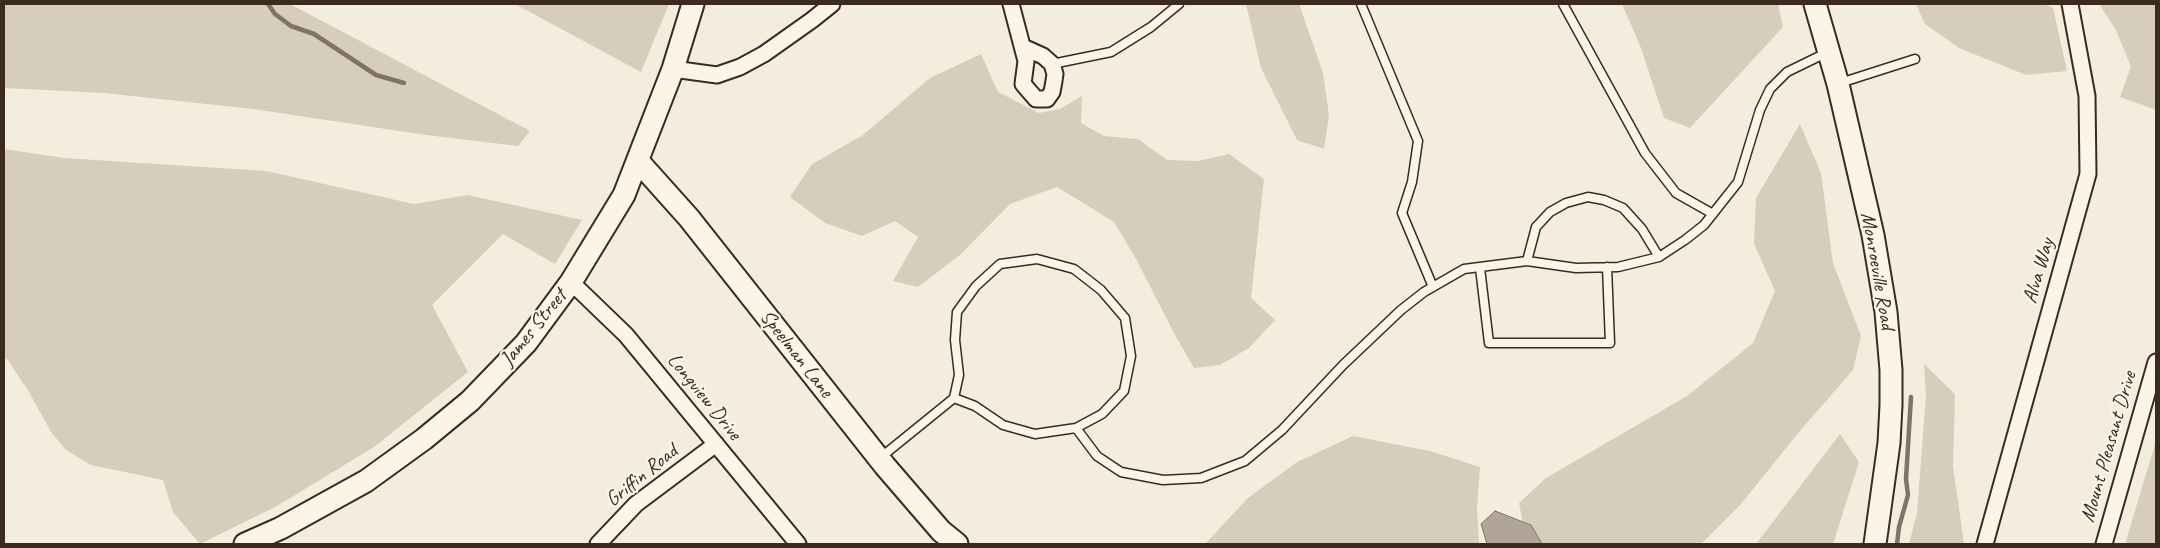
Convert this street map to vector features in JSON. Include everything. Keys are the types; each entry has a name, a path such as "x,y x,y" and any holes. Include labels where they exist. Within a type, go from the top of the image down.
{"street":[{"name":"James Street","path":"245,544 282,528 366,481 424,439 470,401 526,343 571,282 624,196 673,69 693,4"},
{"path":"673,69 716,75 740,67 764,54 832,4"},
{"path":"1011,4 1026,61 1023,84 1036,99 1047,99 1052,92 1055,74 1052,64 1043,56 1023,47"},
{"name":"Monroeville Road","path":"1815,4 1830,52 1873,235 1889,340 1891,405 1889,443 1875,544"},
{"name":"Alva Way","path":"1985,544 2088,174 2087,96 2070,4"},
{"name":"Speelman Lane","path":"638,161 689,218 879,458 941,531 957,544"},
{"name":"Longview Drive","path":"571,282 626,334 798,544"},
{"name":"Mount Pleasant Drive","path":"2104,544 2156,362"},
{"name":"Griffin Road","path":"598,544 636,504 716,444"}],"lane":[{"path":"1165,4 1168,12"},
{"path":"1052,64 1111,52 1151,27 1178,4"},
{"path":"1361,4 1418,141 1412,182 1402,213 1433,287"},
{"path":"1563,4 1645,153 1676,193 1713,214"},
{"path":"1076,428 1097,456 1121,472 1163,480 1201,478 1245,461 1282,430 1343,365 1401,310 1433,287 1464,269 1527,261 1576,268 1618,267 1659,257 1686,240 1704,225 1738,182 1760,110 1770,89 1787,72 1830,52"},
{"path":"1838,84 1915,59"},
{"path":"1527,261 1536,227 1550,212 1566,203 1588,197 1604,200 1623,208 1642,229 1659,257"},
{"path":"879,458 954,398 958,375 955,340 957,312 976,286 1000,264 1037,259 1074,269 1101,290 1125,318 1131,356 1124,391 1102,414 1076,428 1035,434 1003,425 975,406 954,398"},
{"path":"1480,268 1489,343 1582,343 1610,342 1607,267"}],"shaded area":[{"path":"4,4 290,4 530,131 518,146 426,135 253,109 104,93 4,88"},
{"path":"515,4 669,4 641,72"},
{"path":"1246,4 1299,4 1323,73 1329,115 1324,149 1297,140 1261,68"},
{"path":"1622,4 1778,4 1783,27 1690,128 1664,118 1641,48"},
{"path":"1916,4 2044,4 2053,8 2067,71 2026,75 1959,48 1925,24"},
{"path":"2099,4 2156,4 2156,110 2120,97 2131,67 2116,30"},
{"path":"981,54 998,92 1039,113 1060,109 1082,96 1081,123 1104,136 1138,139 1167,160 1198,161 1229,154 1264,179 1251,298 1275,320 1249,348 1220,365 1194,368 1136,259 1114,222 1057,187 1010,204 960,255 918,287 893,281 918,237 895,221 862,236 825,223 790,197 812,164 863,135 930,78"},
{"path":"1800,124 1821,173 1833,263 1861,336 1853,370 1799,432 1741,504 1701,544 1527,544 1519,503 1546,478 1687,396 1753,343 1775,291 1754,244 1756,198"},
{"path":"4,149 64,158 266,171 414,204 468,195 582,220 555,264 503,234 432,305 468,372 374,447 277,506 200,544 173,512 163,480 91,465 66,450 51,432 29,392 7,359 4,358"},
{"path":"1924,364 1955,394 1953,466 1964,544 1909,544 1917,513 1926,395"},
{"path":"1840,434 1859,462 1833,544 1756,544"},
{"path":"1353,436 1430,451 1480,467 1477,508 1479,544 1205,544 1248,498 1297,462"},
{"path":"2156,441 2156,544 2125,544"},
{"path":"1495,511 1531,525 1542,544 1487,544 1481,524"}],"waterway":[{"path":"268,4 275,14 291,26 314,34 376,75 404,83"},
{"path":"1897,544 1899,527 1908,495 1906,479 1911,397"}]}
